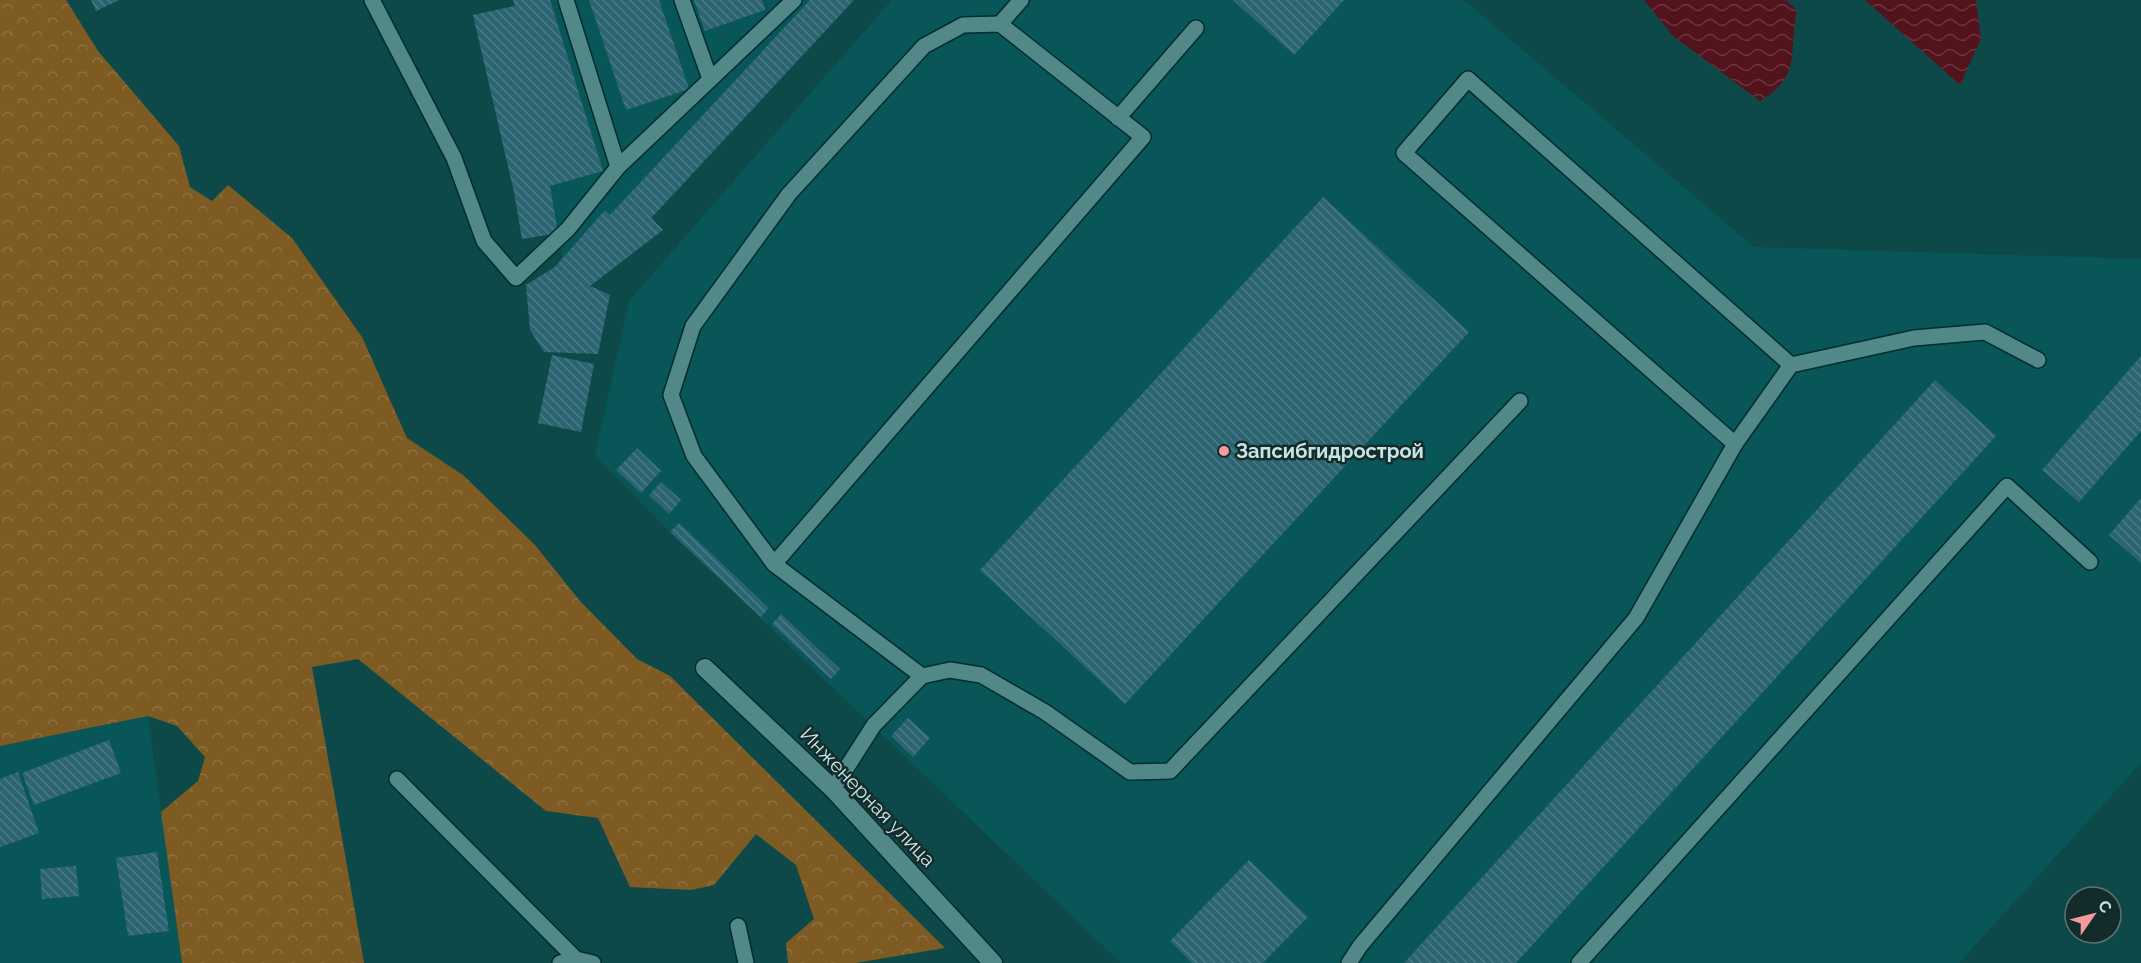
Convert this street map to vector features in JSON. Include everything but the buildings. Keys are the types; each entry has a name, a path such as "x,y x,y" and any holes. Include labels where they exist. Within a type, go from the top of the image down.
{"street":[{"name":"Инженерная улица","path":"705,668 833,789 993,963"}],"lane":[{"path":"372,0 454,158 484,241 516,278 568,229 618,167 794,0"},
{"path":"566,0 618,167"},
{"path":"682,0 710,79"},
{"path":"1000,24 1021,0"},
{"path":"774,564 1143,137 1000,24 963,26 924,46 789,195 693,326 671,395 694,456 774,564 922,676"},
{"path":"1118,118 1196,28"},
{"path":"1735,444 1404,153 1468,79 1791,365"},
{"path":"1349,963 1360,946 1636,618 1735,444 1791,365 1914,338 1985,332 2038,360"},
{"path":"833,789 874,724 922,676 950,670 981,675 1045,712 1130,772 1170,771 1520,401"},
{"path":"1579,963 2007,486 2090,562"},
{"path":"397,779 576,959"},
{"path":"738,926 746,963"},
{"path":"560,963 576,959 593,963"}],"shaded area":[{"path":"513,0 854,0 652,218 663,230 590,286 526,285 555,267 563,256 557,233 522,239 514,192 473,15 515,6"},
{"path":"892,0 1464,0 1754,247 2141,259 2141,763 1959,963 1121,963 670,532 595,456 629,301"},
{"path":"148,716 182,963 0,963 0,746"}],"green space":[{"path":"0,0 66,0 98,51 179,146 190,187 212,201 228,185 292,238 362,337 407,438 463,475 535,545 580,601 637,659 670,676 945,948 855,963 788,963 786,943 814,919 796,865 756,834 714,885 691,890 630,887 598,818 546,811 358,659 312,667 364,963 182,963 161,812 198,781 205,757 177,726 148,716 0,746"}],"water":[{"path":"1644,0 1786,0 1797,10 1791,62 1783,82 1774,92 1760,101 1673,36"},
{"path":"1865,0 1976,0 1981,39 1960,85"}],"place":[{"name":"Запсибгидрострой","path":"1224,451"}]}
